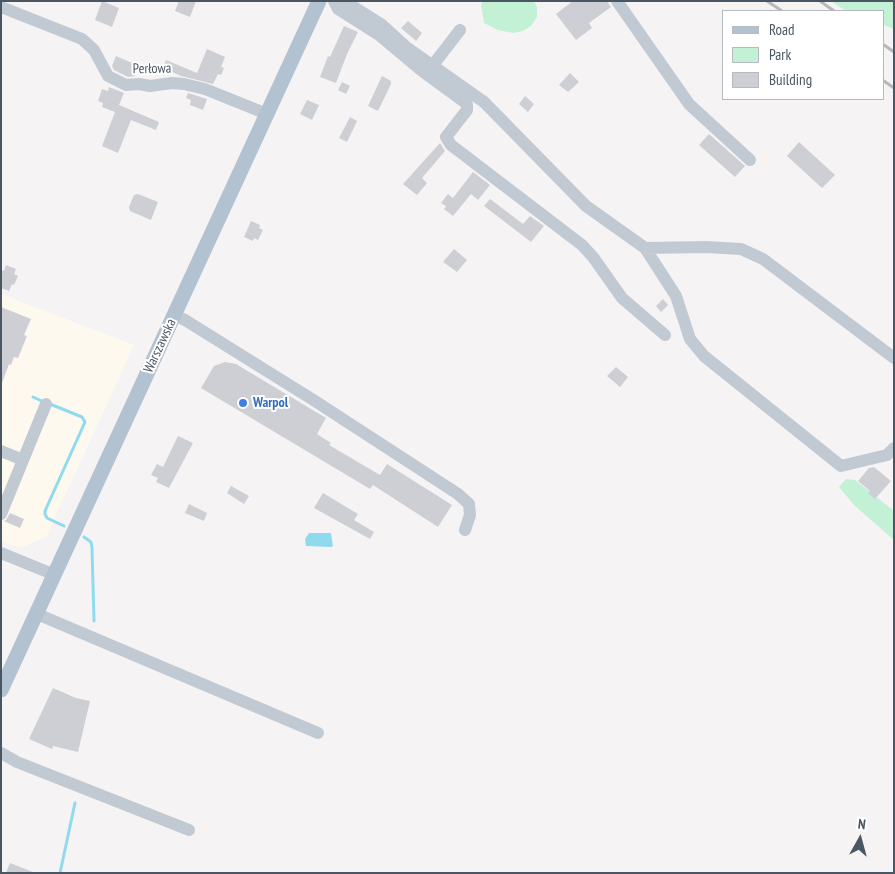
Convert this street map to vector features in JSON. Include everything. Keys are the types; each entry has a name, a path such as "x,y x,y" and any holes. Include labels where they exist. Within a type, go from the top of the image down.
{"main road":[{"name":"Warszawska","path":"1,690 319,1"}],"street":[{"path":"334,1 338,9 379,35 467,104 467,110 446,137 451,145 582,245 593,257 622,298 665,335"},
{"path":"344,1 381,24 406,47 484,102 586,206 645,248 676,296 690,339 704,356 842,466 887,455 894,448"},
{"path":"617,1 689,104 750,160"},
{"name":"Perłowa","path":"1,8 82,39 94,50 108,76 126,85 184,84 205,89 267,114"},
{"path":"433,66 460,30"},
{"path":"645,248 706,247 740,249 763,259 894,358"},
{"path":"174,315 315,400 458,494 469,504 470,515 465,530"},
{"path":"1,514 46,404"},
{"path":"1,451 23,460"},
{"path":"1,552 55,575"},
{"path":"36,614 318,733"},
{"path":"1,754 188,830"}],"shaded area":[{"path":"1,294 134,345 46,537 20,548 1,541"}],"green space":[{"path":"483,1 534,1 537,7 537,17 531,26 523,31 513,33 498,30 484,23 481,5"},
{"path":"831,1 894,1 894,29 885,25 885,10 844,10"},
{"path":"846,479 855,480 894,511 894,540 855,506 839,487"}],"water":[{"path":"309,533 331,533 333,546 306,546 305,539"}],"building":[{"path":"102,1 119,8 112,27 95,20"},
{"path":"179,1 196,1 190,17 175,11"},
{"path":"573,1 607,1 611,7 589,23 592,28 576,40 556,14"},
{"path":"408,21 422,33 416,41 401,28"},
{"path":"344,26 358,32 336,83 320,77 328,56 330,57"},
{"path":"207,49 225,57 221,67 224,68 221,75 218,74 213,84 181,76 163,68 166,60 197,73"},
{"path":"116,56 139,66 135,76 128,77 114,70 112,66"},
{"path":"570,73 579,82 568,92 559,85"},
{"path":"382,76 391,81 391,84 378,111 368,106"},
{"path":"342,82 350,86 346,94 338,90"},
{"path":"109,87 124,93 119,105 159,122 156,130 131,120 118,153 102,146 115,112 102,107 103,103 98,101 102,89 108,91"},
{"path":"188,93 207,99 203,110 190,105 191,100 186,98"},
{"path":"525,96 534,104 528,112 519,104"},
{"path":"307,100 319,105 312,120 300,114"},
{"path":"350,117 357,121 347,142 339,138"},
{"path":"709,134 745,166 735,177 699,145"},
{"path":"799,142 835,175 822,188 787,156"},
{"path":"440,143 445,151 422,178 427,183 417,195 403,184"},
{"path":"473,172 490,185 478,200 471,194 453,216 444,209 446,206 441,203 448,194 453,198"},
{"path":"138,194 158,202 151,220 130,211 129,207 134,195"},
{"path":"490,199 523,224 530,216 544,226 531,242 484,206"},
{"path":"251,221 260,225 259,228 263,230 258,240 254,238 253,241 244,237"},
{"path":"454,249 467,260 457,272 443,262"},
{"path":"6,265 16,269 14,274 18,276 9,291 1,288 1,270 4,271"},
{"path":"663,299 668,305 661,312 656,306"},
{"path":"1,307 31,319 24,335 27,336 18,358 14,357 11,365 9,364 2,383"},
{"path":"225,362 236,364 326,418 317,434 331,443 329,445 380,475 387,464 452,505 438,527 373,485 370,489 201,388 214,366"},
{"path":"616,367 628,377 620,387 607,376"},
{"path":"178,436 193,443 169,488 156,482 158,478 151,475 157,464 163,467"},
{"path":"874,467 891,481 875,499 868,493 870,491 858,481 869,468"},
{"path":"231,486 249,496 244,504 227,493"},
{"path":"323,493 358,514 354,520 374,532 370,539 314,508"},
{"path":"189,504 207,513 204,521 185,513"},
{"path":"10,513 24,519 20,528 4,521"},
{"path":"53,688 76,698 90,701 78,752 53,746 52,749 29,739"},
{"path":"10,863 33,872 33,873 6,873"}],"waterway":[{"path":"33,397 44,402"},
{"path":"50,404 82,417 85,422 45,511 47,518 64,526"},
{"path":"84,537 91,542 92,548 94,621"},
{"path":"60,873 75,803"}],"railway":[{"path":"767,1 780,10"},
{"path":"820,1 833,10"},
{"path":"885,46 894,52"},
{"path":"885,82 894,88"}],"place":[{"name":"Warpol","path":"243,403"}]}
